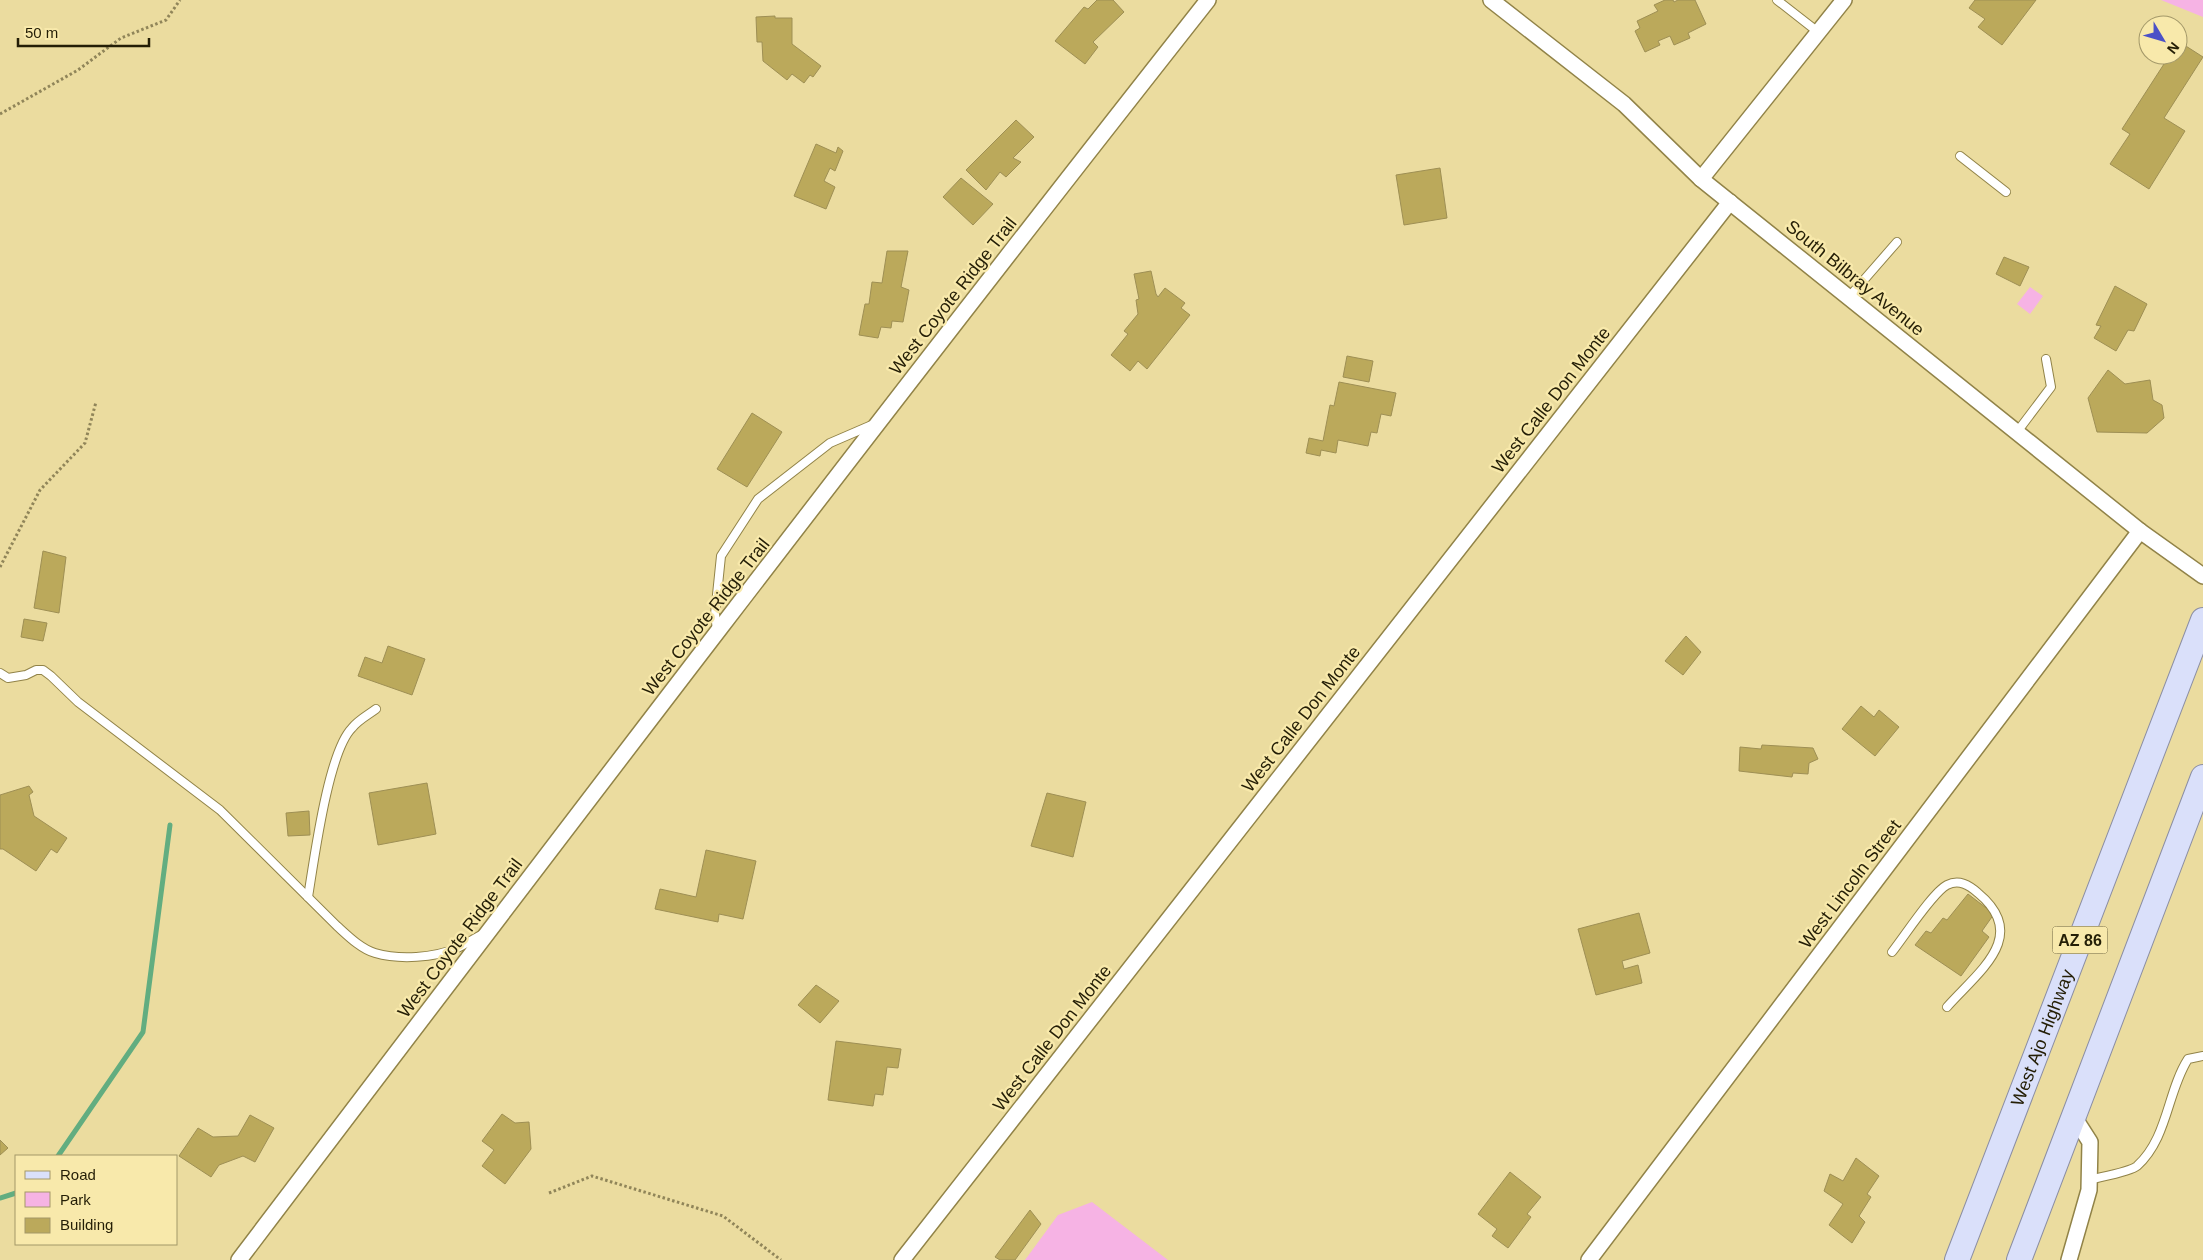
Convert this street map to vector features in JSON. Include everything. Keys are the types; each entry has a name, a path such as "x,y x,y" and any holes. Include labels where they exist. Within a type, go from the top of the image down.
{"main road":[{"name":"West Ajo Highway","path":"1958,1260 2203,620"},
{"path":"2019,1260 2203,777"}],"street":[{"name":"West Coyote Ridge Trail","path":"239,1260 489,930 1208,0"},
{"name":"South Bilbray Avenue","path":"1491,0 1624,104 1701,179 2140,531 2203,576"},
{"path":"1701,179 1844,0"},
{"name":"West Calle Don Monte","path":"902,1260 1730,202"},
{"name":"West Lincoln Street","path":"1589,1260 2140,531"},
{"path":"2069,1260 2089,1190 2090,1142 2074,1117"}],"lane":[{"path":"1777,0 1818,32"},
{"path":"1960,156 2006,192"},
{"path":"1849,297 1897,242"},
{"path":"2017,432 2050,387 2046,360"},
{"path":"717,634 715,614 721,556 758,499 830,443 881,421"},
{"path":"0,673 8,678 26,675 36,670 43,670 78,702 220,810 337,926 355,942 374,953 394,956 427,956 456,949 489,930"},
{"path":"308,897 327,791 339,750 350,728 376,709"},
{"path":"1892,952 1932,898 1940,889 1949,884 1960,882 1970,886 1991,904 2001,924 1997,948 1986,964 1947,1007"},
{"path":"2089,1180 2136,1167 2149,1150 2165,1121 2180,1072 2188,1059 2203,1056"}],"path":[{"path":"0,114 78,70 121,38 166,20 180,0"},
{"path":"0,567 40,490 85,443 96,402"},
{"path":"549,1193 592,1176 723,1216 781,1260"}],"green space":[{"path":"2161,0 2203,0 2203,17"},
{"path":"2030,287 2043,296 2030,314 2017,304"},
{"path":"1092,1202 1168,1260 1025,1260 1058,1215"}],"building":[{"path":"1097,0 1113,0 1124,12 1093,42 1098,47 1085,64 1055,41 1084,7 1088,9"},
{"path":"1665,0 1673,0 1674,2 1678,0 1695,0 1706,24 1688,33 1690,38 1674,45 1670,36 1658,41 1660,45 1645,52 1635,31 1640,28 1637,21 1658,11 1654,5"},
{"path":"1975,0 2036,0 2002,45 1978,27 1985,19 1969,8"},
{"path":"775,16 775,18 792,18 792,44 821,66 813,77 810,75 804,83 792,74 787,80 763,61 762,42 757,42 756,17"},
{"path":"2188,47 2203,57 2164,118 2185,131 2149,189 2110,164 2130,134 2122,129 2163,65 2188,65"},
{"path":"1016,120 1034,137 1013,158 1021,162 1006,177 1000,172 986,190 966,170"},
{"path":"816,144 836,153 838,147 843,151 835,171 830,168 824,181 835,187 826,209 794,196"},
{"path":"1440,168 1447,218 1404,225 1396,175"},
{"path":"961,178 993,204 973,225 943,197"},
{"path":"887,251 908,251 901,287 909,290 903,322 892,321 891,328 881,327 878,338 859,335 865,304 869,304 872,282 882,283"},
{"path":"2004,257 2029,267 2020,286 1996,274"},
{"path":"1151,271 1158,297 1165,288 1185,303 1181,308 1190,315 1147,369 1138,361 1130,371 1111,355 1128,334 1124,331 1138,314 1136,300 1139,299 1134,274"},
{"path":"2115,286 2147,304 2134,331 2128,330 2116,351 2094,338 2101,326 2096,325"},
{"path":"1347,356 1373,361 1369,382 1343,377"},
{"path":"2108,370 2125,384 2150,380 2153,400 2162,405 2164,418 2147,433 2097,432 2088,398"},
{"path":"1339,382 1396,393 1391,416 1381,414 1377,433 1371,432 1368,446 1338,440 1336,453 1321,450 1320,456 1306,453 1309,438 1323,441 1330,405 1334,406"},
{"path":"752,413 782,432 747,487 717,469"},
{"path":"43,551 66,557 59,613 34,608"},
{"path":"24,619 47,623 43,641 21,637"},
{"path":"1686,636 1701,652 1683,675 1665,661"},
{"path":"388,646 425,659 412,695 358,676 365,657 382,663"},
{"path":"1861,706 1874,717 1879,710 1899,727 1875,756 1842,729"},
{"path":"1762,745 1813,748 1818,759 1809,763 1808,774 1793,773 1792,777 1739,771 1740,747 1761,749"},
{"path":"427,783 436,834 378,845 369,793"},
{"path":"29,786 33,792 29,795 34,816 67,838 57,853 51,849 36,871 3,849 0,849 0,795"},
{"path":"1047,793 1086,802 1073,857 1031,846"},
{"path":"309,811 310,835 288,836 286,813"},
{"path":"706,850 756,861 743,919 719,914 718,922 655,909 660,889 696,897"},
{"path":"1968,894 1994,914 1982,931 1989,937 1961,976 1915,945 1926,931 1931,933 1943,918 1947,920"},
{"path":"1639,913 1650,953 1622,961 1624,969 1638,965 1642,983 1596,995 1578,929"},
{"path":"816,985 839,1001 820,1023 798,1005"},
{"path":"836,1041 901,1049 898,1068 887,1067 883,1095 875,1094 873,1106 828,1100"},
{"path":"502,1114 515,1123 529,1122 531,1149 505,1184 482,1166 494,1150 482,1141"},
{"path":"250,1115 274,1128 255,1162 243,1156 219,1165 211,1177 179,1156 198,1128 213,1137 238,1136"},
{"path":"0,1140 8,1148 0,1155"},
{"path":"1856,1158 1879,1176 1867,1194 1871,1197 1859,1216 1865,1222 1852,1243 1829,1225 1843,1204 1824,1191 1830,1174 1843,1181"},
{"path":"1510,1172 1541,1197 1527,1214 1531,1217 1508,1248 1492,1236 1497,1229 1478,1214"},
{"path":"1030,1210 1041,1224 1015,1260 1000,1260 995,1257"}],"waterway":[{"path":"59,1155 143,1032 170,825"},
{"path":"0,1198 15,1193"}]}
